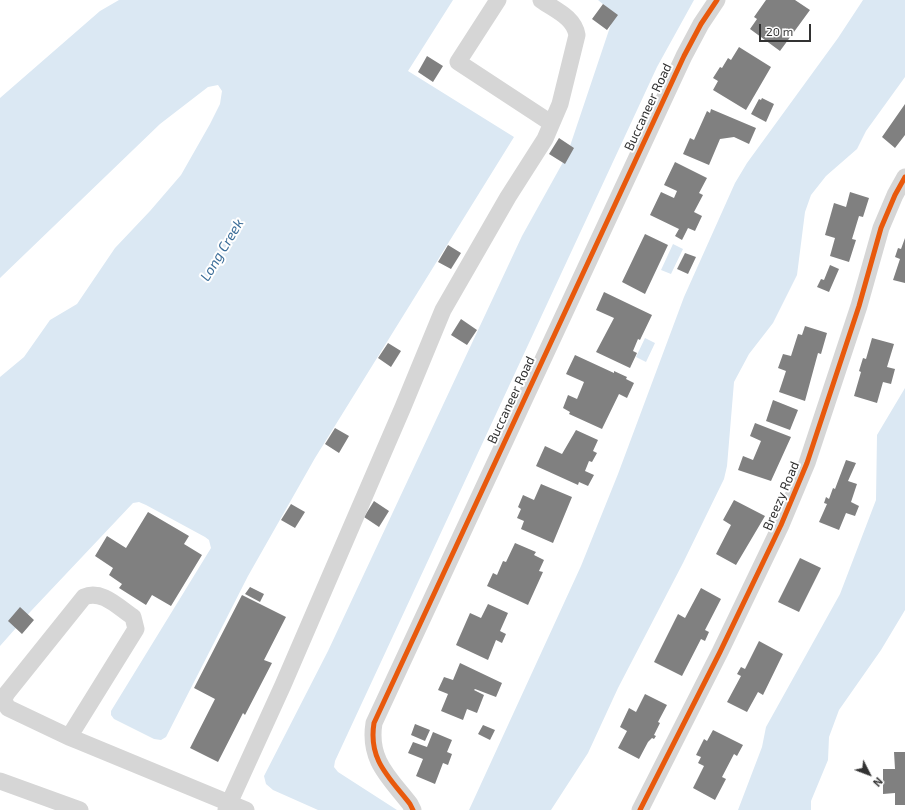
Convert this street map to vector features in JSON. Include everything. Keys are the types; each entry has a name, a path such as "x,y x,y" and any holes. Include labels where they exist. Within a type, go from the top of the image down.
{"street":[{"path":"498,0 458,62 551,123"},
{"path":"228,806 283,685 406,400 443,310 508,197 545,139 565,86 577,35 576,26 570,19 541,0"},
{"name":"Buccaneer Road","path":"412,810 410,804 379,766 374,752 372,738 374,723 684,56 701,24 717,0"},
{"name":"Breezy Road","path":"640,810 720,652 787,511 807,463 859,306 881,228 895,195 905,177"},
{"path":"70,737 136,629 133,617 101,596 92,594 84,597 4,697 8,708 70,737 228,806 246,810"},
{"path":"0,781 50,805 80,810"}],"water":[{"name":"Long Creek","path":"119,0 453,0 408,71 514,137 315,458 248,576 166,737 161,740 154,739 114,719 111,715 111,711 211,548 209,540 205,537 146,505 139,502 133,503 0,646 0,377 24,357 50,320 77,304 115,248 181,175 220,104 222,91 218,85 208,87 160,124 0,278 0,98 100,11"},
{"path":"598,0 694,0 657,67 335,761 334,767 338,772 397,810 318,810 273,790 266,784 264,776 328,651 522,236 567,155 611,24 611,11"},
{"path":"863,0 905,0 905,77 866,131 857,149 826,176 811,195 805,212 797,275 773,323 749,354 734,382 727,466 724,479 683,563 618,688 588,753 551,810 469,810 581,566 618,474 684,297 735,183 747,163 838,38"},
{"path":"673,244 683,249 671,274 661,270"},
{"path":"645,338 655,343 646,362 636,357"},
{"path":"905,388 905,610 881,650 839,710 829,737 828,760 811,801 811,810 738,810 762,747 766,727 840,594 876,500 877,435"}],"building":[{"path":"766,0 795,0 810,10 780,51 750,29 757,19 754,17"},
{"path":"603,4 618,15 607,30 592,19"},
{"path":"739,47 771,67 746,110 713,90 718,81 713,78 728,58 731,60"},
{"path":"427,56 443,66 433,82 418,72"},
{"path":"762,98 774,104 766,122 751,114 759,99 761,100"},
{"path":"905,104 905,135 895,148 882,137"},
{"path":"711,109 756,128 749,144 734,137 720,139 709,165 683,154 690,138 694,140 707,111 710,113"},
{"path":"559,138 574,148 565,164 549,154"},
{"path":"675,162 707,178 699,193 703,195 694,212 702,216 695,231 688,228 682,240 675,236 679,229 650,215 661,192 674,198 677,191 664,185"},
{"path":"850,192 869,198 863,217 859,216 852,239 856,240 849,262 830,256 835,238 825,235 834,203 846,207"},
{"path":"645,234 668,245 645,294 622,282"},
{"path":"905,238 905,283 893,280 900,259 895,257 898,248 901,249"},
{"path":"448,245 461,253 451,269 438,262"},
{"path":"685,253 696,257 688,274 677,269"},
{"path":"830,265 839,269 829,292 817,287 821,279 824,280"},
{"path":"604,292 652,315 633,351 637,353 630,368 596,352 614,318 596,310"},
{"path":"461,319 477,330 467,345 451,335"},
{"path":"805,326 827,333 821,354 818,353 805,401 779,392 786,371 778,368 783,354 791,356 798,334 802,335"},
{"path":"872,338 894,344 887,367 895,369 891,384 883,382 877,403 854,396 861,372 859,371 863,358 866,359"},
{"path":"388,343 401,351 391,367 378,358"},
{"path":"575,355 614,373 614,371 627,377 626,379 634,383 627,398 619,394 602,429 569,414 570,412 563,408 568,395 577,399 584,382 566,374"},
{"path":"773,400 798,410 790,430 766,421"},
{"path":"755,423 791,437 771,481 738,470 743,456 753,460 761,441 750,436"},
{"path":"335,428 349,436 339,453 325,444"},
{"path":"576,430 598,440 593,451 597,453 592,462 589,461 585,471 594,475 588,486 579,482 578,485 536,466 545,446 562,454"},
{"path":"846,460 856,463 848,481 857,484 851,502 859,506 855,516 846,513 839,530 819,522 827,504 824,503 826,497 829,499 833,488 835,489"},
{"path":"541,484 572,497 553,543 521,529 524,521 517,518 521,509 518,507 523,495 534,500"},
{"path":"734,500 765,516 736,565 716,554 731,525 723,520"},
{"path":"374,501 389,511 379,527 364,517"},
{"path":"291,504 305,512 295,528 281,520"},
{"path":"148,512 189,536 184,544 202,555 171,606 152,595 146,605 119,588 122,584 109,575 113,568 95,556 107,536 126,548"},
{"path":"515,543 536,552 534,555 544,560 539,571 543,572 528,605 487,586 493,573 497,575 503,561 506,562"},
{"path":"800,558 821,568 799,612 778,602"},
{"path":"250,587 264,594 260,602 245,594"},
{"path":"701,588 721,599 705,630 709,632 705,641 701,639 682,676 654,662 678,614 685,618"},
{"path":"242,595 286,617 264,660 272,663 245,715 243,713 218,762 190,748 215,699 194,688"},
{"path":"488,604 508,613 500,631 506,634 502,643 496,640 488,660 456,645 470,613 481,618"},
{"path":"20,607 34,620 22,634 8,621"},
{"path":"759,641 783,654 763,695 758,692 747,712 727,702 741,676 737,674 741,667 745,669"},
{"path":"460,663 502,683 496,697 475,689 474,690 484,695 477,713 467,709 463,720 441,711 448,694 438,690 444,677 453,680"},
{"path":"645,694 667,705 658,722 660,723 654,735 656,736 648,742 639,759 618,748 627,731 620,727 629,708 636,712"},
{"path":"415,724 430,730 425,741 411,735"},
{"path":"483,725 495,730 490,740 478,734"},
{"path":"713,730 743,745 737,756 734,754 722,777 726,779 715,800 693,788 704,766 698,763 701,757 696,755 704,739 707,741"},
{"path":"433,732 452,740 447,752 452,754 448,765 443,763 435,784 416,776 423,759 408,753 413,742 427,747"},
{"path":"894,752 905,752 905,805 895,805 895,793 883,794 883,769 895,769"}],"cycle path":[{"path":"413,810 388,776 377,758 373,736 374,723 684,56 701,24 717,0"},
{"path":"640,810 720,652 781,525 807,463 859,306 881,228 895,195 905,177"}]}
